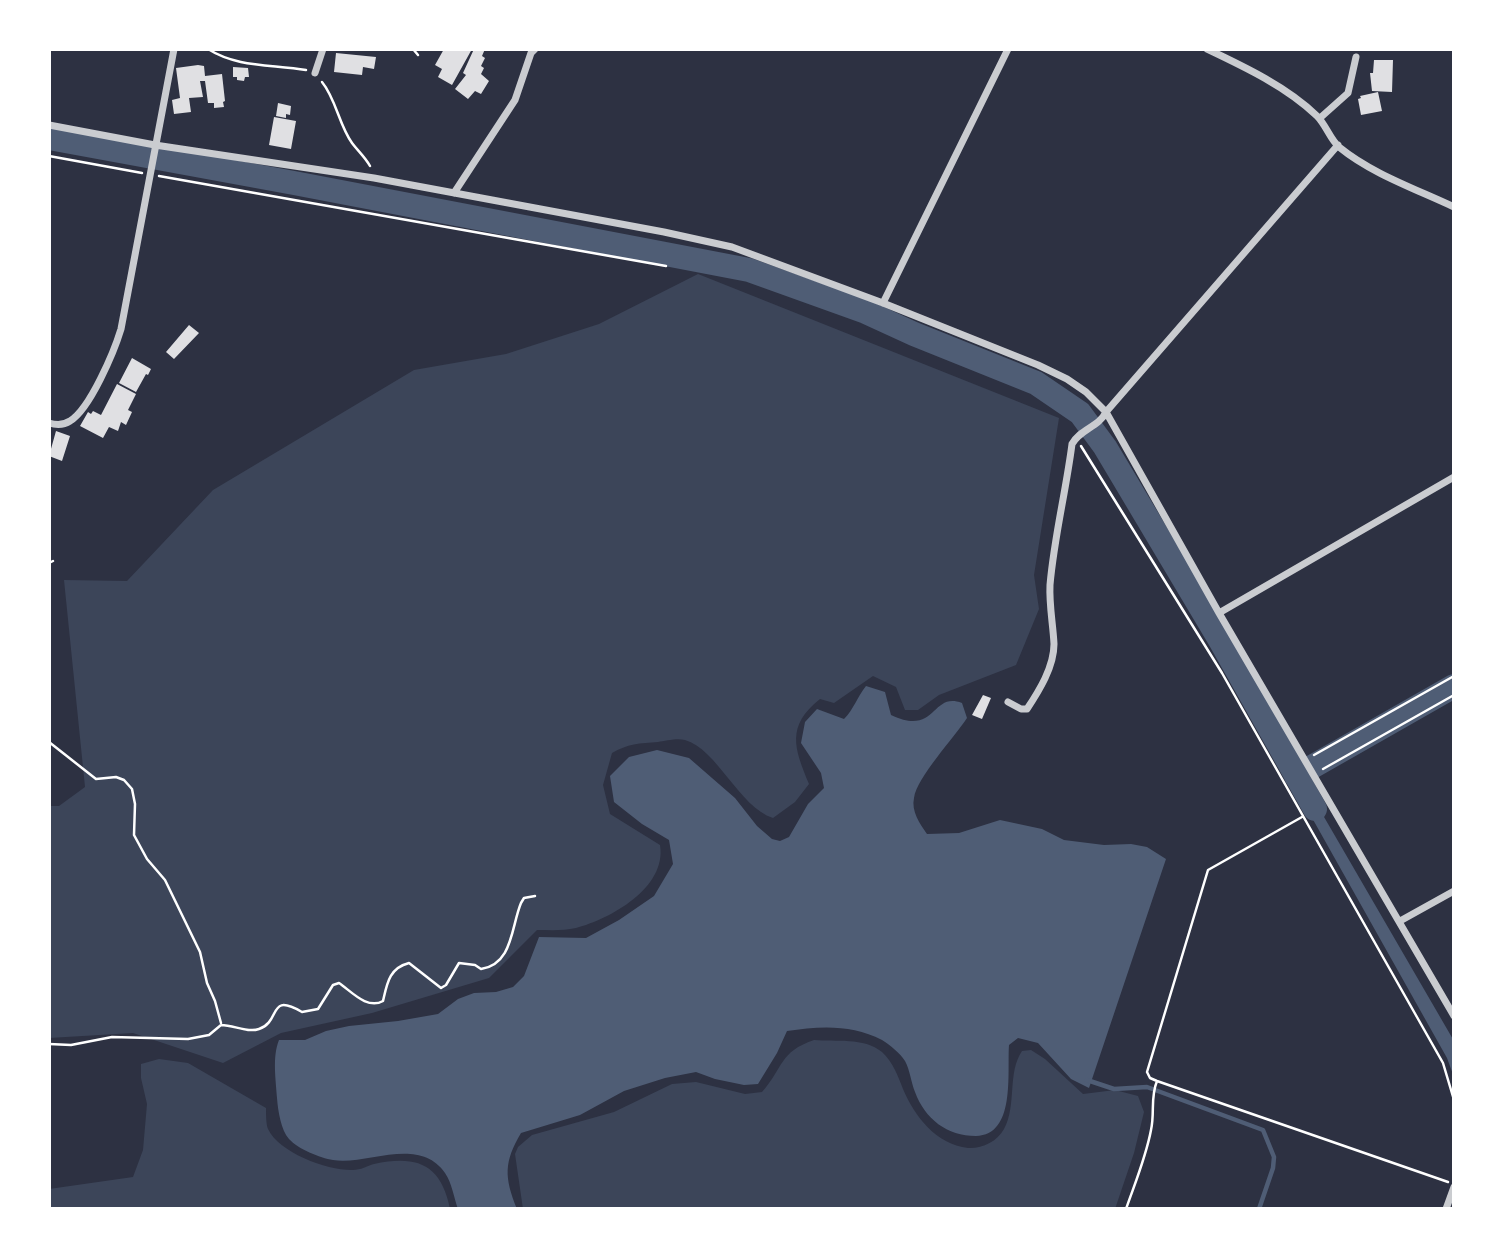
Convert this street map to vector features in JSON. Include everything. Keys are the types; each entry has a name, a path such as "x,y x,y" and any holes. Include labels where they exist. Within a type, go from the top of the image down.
{"street":[{"path":"49,423 68,423 79,414 114,351 121,330 174,49"},
{"path":"314,73 323,49"},
{"path":"454,193 515,100 531,53 535,49"},
{"path":"883,303 1008,49"},
{"path":"1207,49 1295,97 1320,118 1338,145 1369,167 1454,207"},
{"path":"1320,118 1348,93 1356,57"},
{"path":"49,125 155,147 373,178 732,247 883,303 1067,379 1086,392 1104,416 1454,1016"},
{"path":"1008,702 1027,709 1039,690 1051,661 1054,646 1050,584 1072,444 1104,416 1338,145"},
{"path":"1219,613 1454,477"},
{"path":"1400,921 1454,891"},
{"path":"1446,1209 1454,1185"}],"path":[{"path":"208,49 243,64 277,65 314,73 329,91 330,100 352,143 362,153 373,178"},
{"path":"413,49 418,55"},
{"path":"49,156 150,171 666,266"},
{"path":"1077,437 1214,661 1304,817 1443,1063 1454,1100"},
{"path":"1307,760 1454,676"},
{"path":"1314,773 1454,695"},
{"path":"49,742 96,779 116,777 124,780 132,789 135,804 134,835 147,859 165,880 200,952 221,1025"},
{"path":"1304,817 1208,870 1147,1066 1150,1078 1454,1185"},
{"path":"221,1025 249,1031 263,1028 282,1004 288,1004 302,1012 310,1012 318,1009 333,985 339,983 367,1003 377,1004 383,1001 391,972 400,965 409,963 441,988 446,985 459,963 475,965 481,969 490,968 509,946 524,898 535,895"},
{"path":"49,1044 71,1045 112,1037 188,1039 209,1035 221,1025"},
{"path":"1126,1209 1152,1128 1152,1093 1157,1081"}],"shaded area":[{"path":"698,274 1059,418 1034,575 1039,609 1016,665 939,695 918,710 905,710 896,687 873,676 834,703 820,699 802,719 796,738 809,784 795,802 773,818 749,802 697,745 685,740 634,744 612,753 603,785 610,814 660,845 660,861 655,875 633,899 590,924 571,929 537,930 489,978 372,1013 281,1033 223,1063 133,1033 49,1038 49,806 59,806 85,787 64,580 127,581 213,490 414,370 506,354 599,324"},
{"path":"866,686 885,692 891,715 906,720 926,718 944,703 962,703 967,718 922,779 914,798 915,812 927,834 959,833 1000,820 1042,829 1064,840 1147,847 1166,859 1089,1088 1071,1079 1038,1043 1018,1038 1009,1045 1007,1101 998,1125 989,1133 965,1135 947,1129 931,1118 919,1102 905,1061 895,1049 882,1040 847,1029 811,1028 787,1031 758,1084 744,1085 696,1072 665,1078 624,1091 580,1115 521,1133 511,1153 508,1170 517,1209 458,1209 445,1173 434,1162 421,1156 392,1154 346,1161 333,1160 310,1153 289,1139 282,1125 277,1103 275,1061 279,1040 305,1040 326,1031 349,1026 438,1014 458,999 474,993 496,992 513,987 524,976 539,937 586,938 654,896 673,864 669,840 642,824 614,802 610,776 629,757 657,750 689,758 735,798 757,826 772,839 780,841 789,837 808,804 824,788 821,773 801,743 805,722 817,709 844,719"},
{"path":"1302,779 1454,1041 1454,1077 1447,1058 1293,784"},
{"path":"814,1040 858,1042 875,1047 892,1065 908,1099 928,1128 946,1141 968,1148 988,1144 1004,1129 1010,1110 1017,1060 1022,1051 1031,1050 1045,1059 1083,1094 1115,1090 1138,1096 1144,1112 1134,1153 1115,1209 523,1209 515,1154 518,1147 532,1135 614,1112 672,1084 696,1082 745,1094 762,1092 788,1055"},
{"path":"159,1059 188,1063 266,1108 267,1127 274,1138 293,1153 318,1164 343,1170 403,1161 425,1166 440,1182 450,1209 49,1209 49,1189 133,1177 143,1150 147,1104 141,1064"}],"building":[{"path":"444,49 472,49 452,85 438,77 442,69 435,65"},
{"path":"474,49 485,49 481,74 489,81 481,94 475,91 468,99 455,89 466,75 463,73"},
{"path":"336,53 376,57 374,69 363,67 362,75 334,72"},
{"path":"1374,60 1393,60 1392,92 1372,91 1370,73 1373,73"},
{"path":"204,66 205,76 222,74 224,107 214,108 214,103 208,103 205,81 200,81 203,97 189,98 191,112 174,114 172,100 180,98 176,68"},
{"path":"233,67 248,68 249,77 245,77 244,81 237,80 237,77 233,77"},
{"path":"1378,92 1382,111 1361,115 1358,99 1360,96"},
{"path":"278,103 291,106 290,115 286,114 286,118 276,116"},
{"path":"274,117 296,121 291,149 269,145"},
{"path":"189,325 199,333 174,359 166,352"},
{"path":"132,358 151,369 136,392 119,383"},
{"path":"117,384 136,394 128,410 132,412 126,425 121,422 118,431 109,427 103,438 80,426 88,412 101,415"},
{"path":"56,431 70,436 62,461 49,456"},
{"path":"983,695 991,698 982,719 972,715"}],"waterway":[{"path":"49,138 749,270 866,312 1036,383 1080,413 1105,447 1220,640 1315,809"},
{"path":"1296,776 1454,686"},
{"path":"1087,1080 1114,1089 1147,1087 1263,1130 1274,1157 1259,1209"}]}
